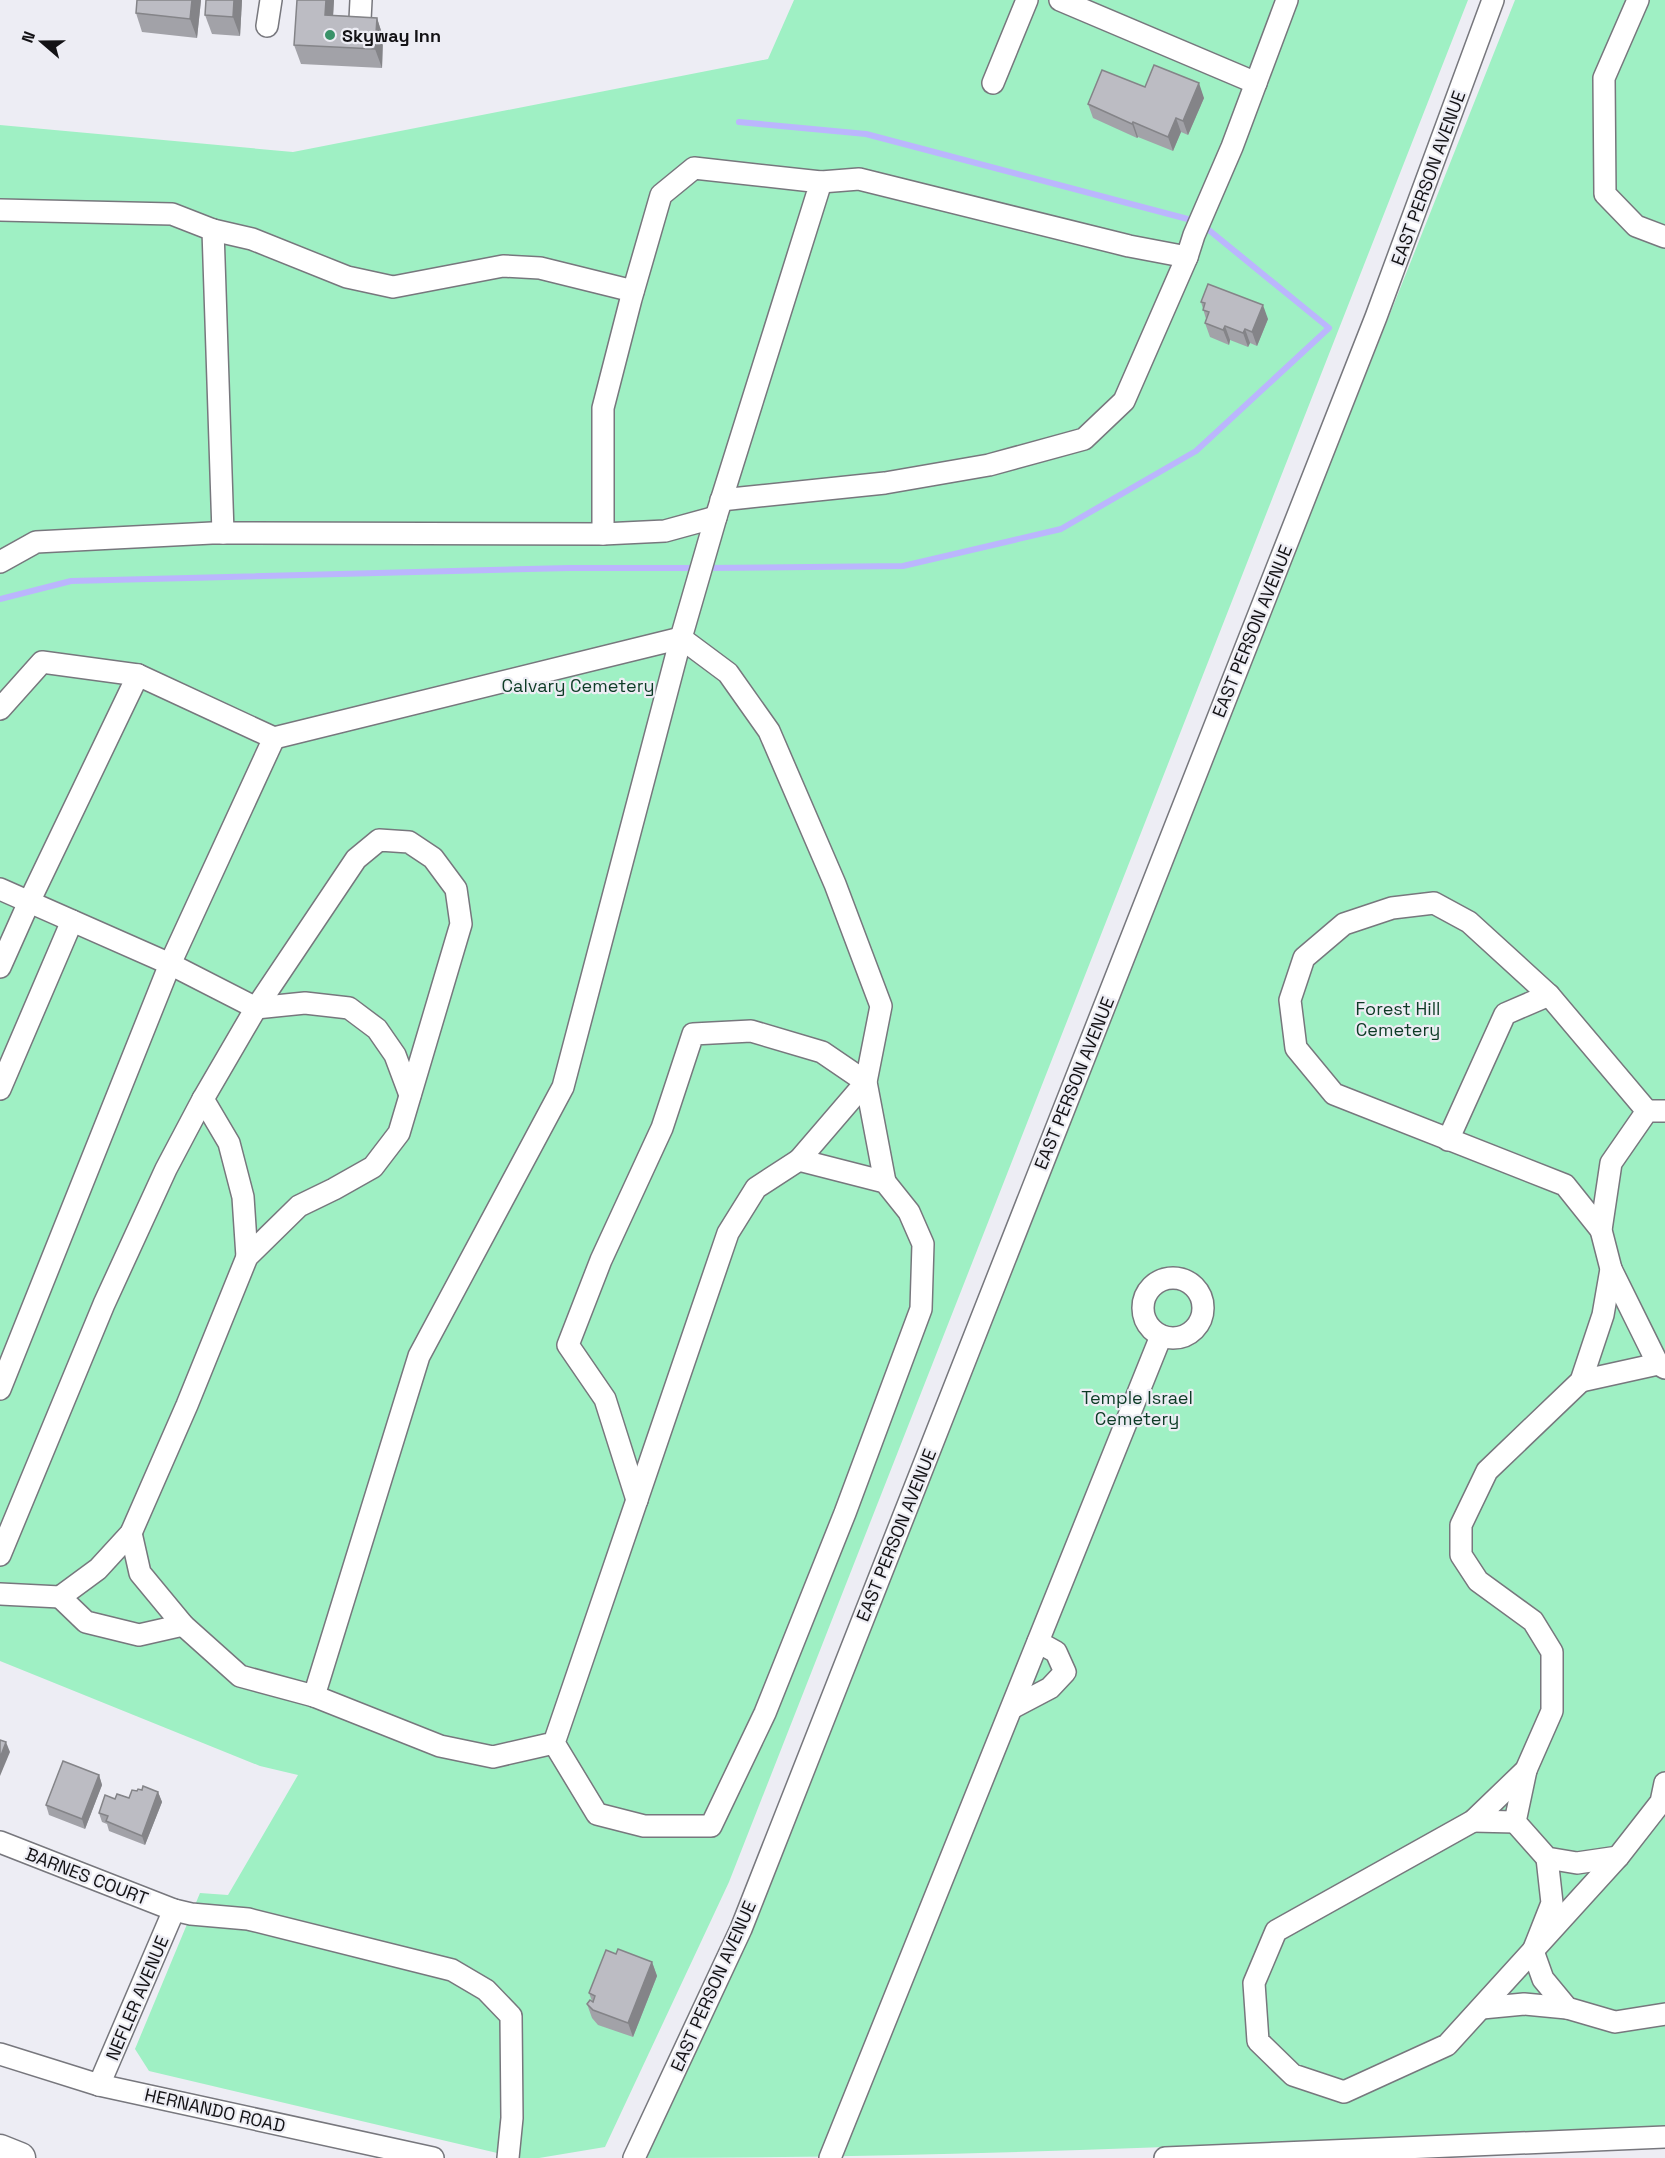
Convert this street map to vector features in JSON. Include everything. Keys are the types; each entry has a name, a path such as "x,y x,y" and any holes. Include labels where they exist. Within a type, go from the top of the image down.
{"highway":[{"path":"0,2150 20,2158"}],"street":[{"path":"267,26 271,0"},
{"path":"993,83 1027,0"},
{"path":"1060,0 1256,82"},
{"path":"0,562 36,542 223,533 603,534 665,531 719,508 989,465 1084,439 1124,401 1232,147 1287,0"},
{"name":"EAST PERSON AVENUE","path":"634,2158 750,1906 1376,317 1493,0"},
{"path":"1638,0 1604,78 1605,194 1636,226 1665,237"},
{"path":"603,534 603,408 661,195 694,168 821,182 859,179 1129,246 1187,257"},
{"path":"314,1696 419,1356 563,1088 693,593 821,182"},
{"path":"0,210 172,214 213,230 252,239 347,277 393,287 503,266 540,268 633,291"},
{"path":"213,230 223,533"},
{"path":"0,709 42,662 138,675 274,738 681,638"},
{"path":"554,1743 597,1814 644,1826 711,1826 765,1713 845,1513 921,1309 923,1244 909,1212 885,1182 866,1082 880,1006 835,884 769,731 728,674 681,638"},
{"path":"0,967 138,675"},
{"path":"0,1389 170,964 274,738"},
{"path":"0,1555 104,1304 166,1169 203,1099 256,1008 356,859 379,840 409,842 434,858 456,889 461,924 399,1133 373,1167 300,1206 247,1257 188,1405 132,1533 98,1569 60,1597 0,1594"},
{"path":"0,889 170,964 256,1008 305,1003 349,1008 377,1029 395,1055 410,1095"},
{"path":"1581,1381 1661,1366 1611,1269 1601,1230 1611,1163 1656,1111 1549,995 1469,922 1434,903 1392,908 1344,924 1304,958 1290,1000 1296,1048 1334,1094 1565,1185 1601,1230"},
{"path":"0,1089 72,921"},
{"path":"1448,1140 1505,1014 1549,995"},
{"path":"637,1500 605,1399 568,1345 601,1260 662,1128 693,1034 751,1030 822,1052 866,1082"},
{"path":"554,1743 728,1233 756,1188 799,1160 866,1082"},
{"path":"203,1099 229,1143 243,1197 247,1257"},
{"path":"799,1160 885,1182"},
{"path":"1515,1822 1526,1770 1552,1710 1552,1652 1533,1621 1478,1581 1461,1555 1461,1525 1487,1471 1581,1381 1603,1315 1611,1269"},
{"path":"830,2158 1161,1336"},
{"path":"132,1533 140,1573 183,1625 240,1676 314,1696 440,1746 493,1757 554,1743"},
{"path":"60,1597 86,1622 138,1635 183,1625"},
{"path":"1012,1708 1050,1688 1065,1672 1056,1652 1038,1642"},
{"path":"1526,1770 1473,1821 1276,1931 1254,1983 1258,2041 1293,2075 1344,2092 1447,2045 1618,1857 1660,1802 1665,1783"},
{"path":"1473,1821 1515,1822 1547,1858 1552,1903 1533,1951 1543,1979 1567,2008"},
{"name":"BARNES COURT","path":"0,1842 174,1910 191,1914 248,1919 452,1970 486,1990 511,2016 512,2118 508,2158"},
{"path":"1547,1858 1577,1863 1618,1857"},
{"name":"NEFLER AVENUE","path":"99,2085 174,1910"},
{"path":"1482,2008 1524,2004 1567,2008 1615,2022 1665,2013"},
{"name":"HERNANDO ROAD","path":"0,2054 99,2085 433,2158"},
{"path":"1165,2158 1665,2137"}],"green space":[{"name":"Calvary Cemetery","path":"794,0 1468,0 729,1882 605,2147 539,2158 519,2158 149,2071 135,2049 200,1893 228,1895 298,1775 260,1766 0,1661 0,125 293,152 768,59"},
{"name":"Forest Hill Cemetery","path":"1515,0 1665,0 1665,2127 1029,2152 647,2158 1051,1165"}],"building":[{"path":"137,0 192,0 190,19 136,13"},
{"path":"206,0 234,0 233,17 205,15"},
{"path":"297,0 326,0 325,15 377,18 375,49 294,45"},
{"path":"1154,65 1199,83 1183,121 1176,118 1168,137 1088,104 1102,70 1145,87"},
{"path":"1208,284 1263,305 1252,332 1245,329 1243,333 1225,326 1223,330 1205,323 1209,312 1203,310 1205,303 1201,302"},
{"path":"0,1740 6,1742 0,1758"},
{"path":"63,1761 99,1775 82,1819 46,1805"},
{"path":"143,1786 158,1792 142,1836 106,1821 108,1816 99,1813 105,1795 115,1799 117,1794 129,1798 132,1790 142,1790"},
{"path":"618,1949 652,1962 628,2023 593,2010 587,2004 590,2000 593,2002 595,1996 589,1993 606,1950 616,1954"}],"waterway":[{"path":"706,568 903,566 1061,529 1196,451 1329,328 1199,222 866,134 739,122"},
{"path":"0,599 71,581 569,568 696,568"}],"place":[{"name":"Skyway Inn","path":"330,35"}],"park label":[{"name":"Temple Israel Cemetery","path":"1137,1407"}]}
